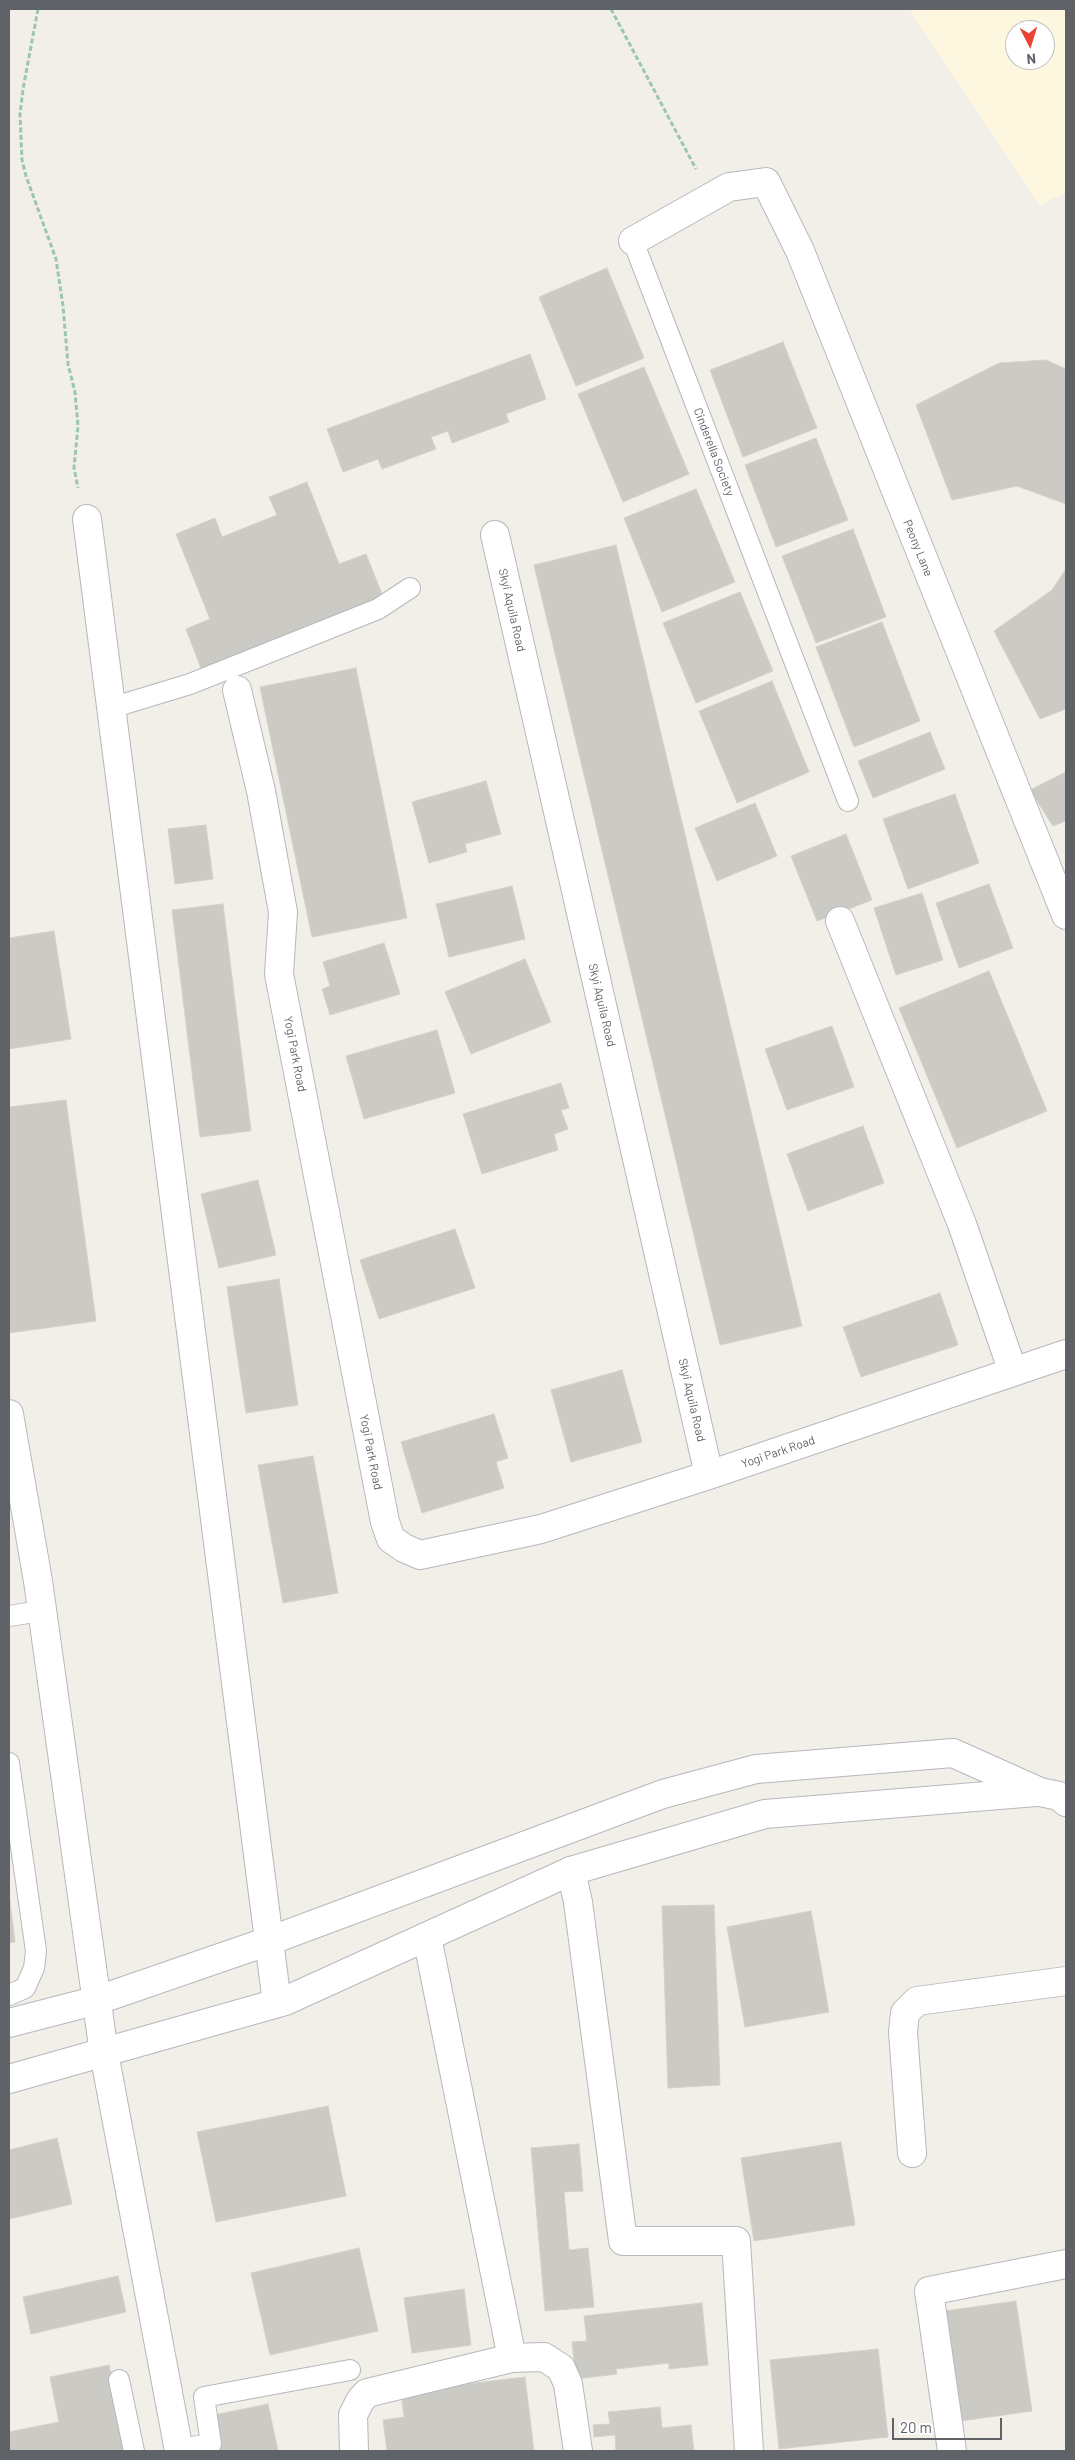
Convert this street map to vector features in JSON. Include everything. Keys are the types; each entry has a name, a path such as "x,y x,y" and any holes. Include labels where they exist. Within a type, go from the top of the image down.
{"street":[{"name":"Cinderella Society","path":"633,241 728,187 766,182"},
{"name":"Peony Lane","path":"766,182 800,251 1066,915"},
{"path":"87,518 277,2003"},
{"name":"Skyi Aquila Road","path":"495,535 709,1475"},
{"name":"Yogi Park Road","path":"234,678 261,791 283,912 280,974 383,1513 391,1539 404,1548 420,1555 541,1529 709,1475 1066,1354"},
{"path":"840,921 962,1224 1013,1372"},
{"path":"9,1414 41,1611 98,2000 104,2054 179,2450"},
{"path":"9,2023 98,2000 270,1941 663,1794 756,1769 953,1753 1040,1792 1059,1796 1066,1802"},
{"path":"9,2078 104,2054 277,2003 571,1871 765,1814 1040,1792"},
{"path":"571,1871 578,1902 622,2241 736,2240 749,2451"},
{"path":"427,1937 512,2358"},
{"path":"912,2153 903,2032 905,2013 917,2001 1066,1982"},
{"path":"952,2451 930,2291 1066,2264"},
{"path":"354,2451 353,2415 360,2401 367,2393 512,2358 544,2357 561,2368 568,2384 578,2451"}],"lane":[{"name":"Cinderella Society","path":"633,241 848,801"},
{"path":"111,708 190,684 234,678 378,609 410,588"},
{"path":"9,1616 41,1611"},
{"path":"9,1763 36,1951 34,1968 25,1988 9,1994"},
{"path":"179,2450 211,2444 204,2397 350,2370"},
{"path":"119,2380 134,2451"}],"path":[{"path":"38,9 20,114 22,160 56,259 63,306 68,364 76,401 78,426 74,468 76,484 87,518"},
{"path":"611,9 695,164 706,200"}],"shaded area":[{"path":"909,9 1066,9 1066,192 1040,205"}],"building":[{"path":"607,268 644,358 576,386 539,297"},
{"path":"783,342 817,428 743,457 710,370"},
{"path":"530,354 546,399 506,414 509,422 452,443 448,431 431,437 436,449 382,469 378,459 343,472 327,429"},
{"path":"1046,360 1066,369 1066,504 1017,486 952,500 916,405 999,363"},
{"path":"644,367 689,474 623,502 578,394"},
{"path":"816,438 848,520 776,547 745,465"},
{"path":"307,482 339,564 366,554 384,599 202,671 186,629 210,619 176,534 215,518 222,537 277,515 269,497"},
{"path":"696,489 735,582 662,612 624,518"},
{"path":"853,529 886,617 816,643 782,556"},
{"path":"616,545 802,1326 720,1345 534,565"},
{"path":"1066,569 1066,709 1040,719 994,631 1052,590"},
{"path":"740,592 773,671 696,703 663,623"},
{"path":"882,622 920,721 854,747 816,647"},
{"path":"356,668 407,918 312,937 260,687"},
{"path":"772,681 809,772 737,803 699,711"},
{"path":"930,732 945,769 873,798 858,761"},
{"path":"1066,772 1066,821 1053,826 1030,790"},
{"path":"486,781 501,834 465,844 467,852 429,863 412,802"},
{"path":"955,794 979,863 908,889 883,819"},
{"path":"755,803 777,856 717,881 695,828"},
{"path":"206,825 213,879 175,884 168,829"},
{"path":"846,834 872,900 817,921 791,856"},
{"path":"989,884 1013,948 959,968 936,903"},
{"path":"512,886 525,939 449,957 436,904"},
{"path":"922,893 943,960 896,975 874,908"},
{"path":"223,904 251,1131 200,1137 172,910"},
{"path":"54,931 71,1039 9,1049 9,938"},
{"path":"384,943 400,994 330,1015 322,989 330,986 323,962"},
{"path":"525,959 551,1022 471,1054 445,992"},
{"path":"989,971 1047,1111 957,1148 899,1008"},
{"path":"832,1026 854,1087 787,1110 765,1049"},
{"path":"437,1030 455,1093 364,1119 346,1056"},
{"path":"561,1083 569,1108 561,1110 568,1129 554,1134 558,1150 482,1174 463,1114"},
{"path":"66,1100 96,1321 9,1333 9,1107"},
{"path":"863,1126 884,1183 808,1211 787,1154"},
{"path":"258,1180 276,1255 219,1268 201,1194"},
{"path":"455,1229 475,1288 379,1319 360,1260"},
{"path":"279,1279 298,1405 246,1413 227,1287"},
{"path":"940,1293 958,1345 861,1377 843,1327"},
{"path":"622,1370 642,1442 571,1462 551,1390"},
{"path":"494,1414 508,1458 496,1462 504,1488 422,1513 401,1442"},
{"path":"313,1456 338,1593 283,1603 258,1465"},
{"path":"9,1893 15,1942 9,1943"},
{"path":"714,1905 720,2085 668,2088 662,1906"},
{"path":"811,1911 829,2012 745,2027 727,1927"},
{"path":"328,2106 346,2196 216,2222 197,2132"},
{"path":"57,2138 72,2204 9,2219 9,2150"},
{"path":"841,2142 855,2225 754,2241 741,2158"},
{"path":"579,2144 583,2191 564,2192 569,2250 588,2248 594,2307 545,2311 531,2148"},
{"path":"359,2248 378,2331 270,2355 251,2273"},
{"path":"118,2276 126,2312 31,2334 23,2297"},
{"path":"464,2289 471,2345 412,2353 404,2298"},
{"path":"1016,2301 1032,2411 961,2421 945,2311"},
{"path":"702,2303 708,2365 669,2369 669,2363 616,2369 617,2374 576,2379 572,2342 587,2341 584,2316"},
{"path":"878,2349 888,2437 779,2449 770,2360"},
{"path":"109,2365 126,2451 9,2451 9,2432 59,2422 50,2377"},
{"path":"525,2377 534,2451 387,2451 383,2420 404,2417 401,2392"},
{"path":"268,2404 278,2451 221,2451 214,2415"},
{"path":"660,2407 662,2428 691,2425 694,2451 616,2451 615,2435 594,2437 593,2425 610,2424 608,2412"}]}
